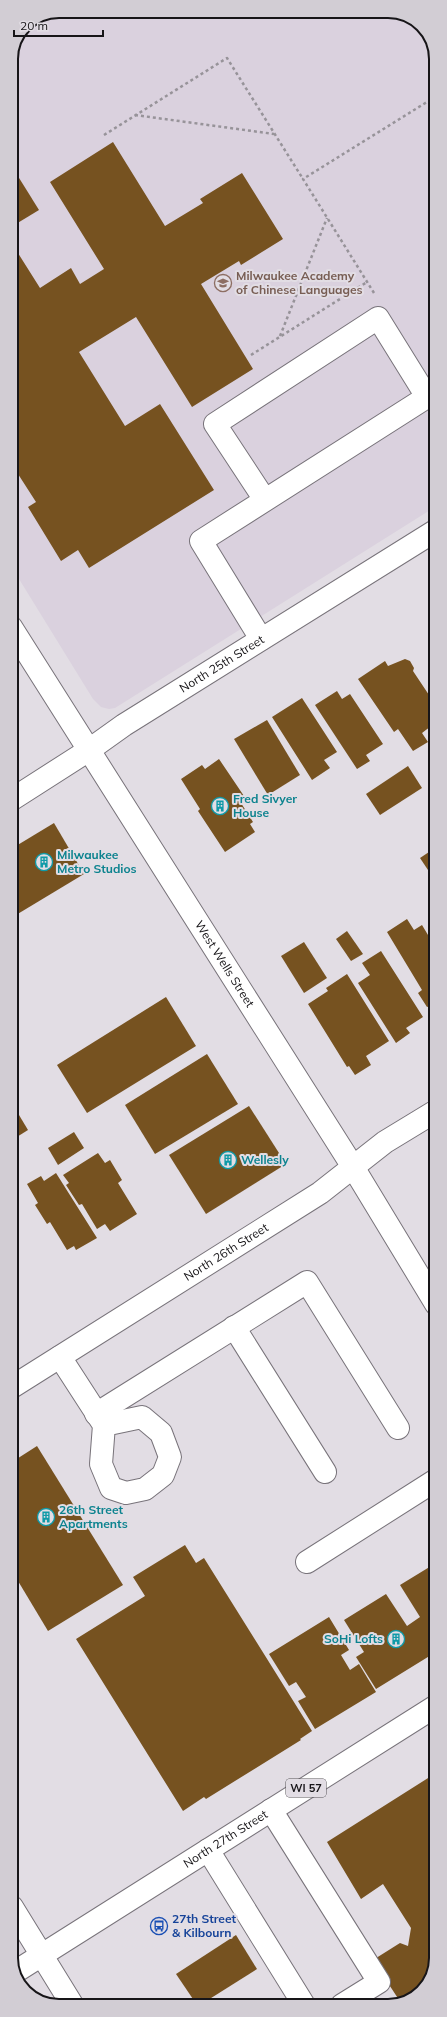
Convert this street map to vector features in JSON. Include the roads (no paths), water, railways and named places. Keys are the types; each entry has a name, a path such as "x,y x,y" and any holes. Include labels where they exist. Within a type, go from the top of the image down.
{"street":[{"path":"265,500 215,424 378,318 429,400"},
{"path":"261,639 201,541 265,500 429,404"},
{"name":"North 25th Street","path":"18,796 89,750 124,725 429,535"},
{"name":"West Wells Street","path":"18,638 353,1168 429,1293"},
{"name":"North 26th Street","path":"18,1383 320,1193 385,1142 429,1115"},
{"path":"60,1357 100,1420 234,1327 307,1282 398,1428"},
{"path":"234,1327 325,1472"},
{"path":"307,1562 429,1484"},
{"name":"North 27th Street","path":"20,1969 429,1710"},
{"path":"271,1810 379,1982 352,1999"},
{"path":"208,1850 300,1999"},
{"path":"18,1917 69,1999"}],"place":[{"name":"Milwaukee Academy of Chinese Languages","path":"223,283"},
{"name":"Fred Sivyer House","path":"220,806"},
{"name":"Milwaukee Metro Studios","path":"44,862"},
{"name":"Wellesly","path":"228,1160"},
{"name":"26th Street Apartments","path":"46,1517"},
{"name":"SoHi Lofts","path":"396,1639"},
{"name":"27th Street & Kilbourn","path":"159,1926"}]}
